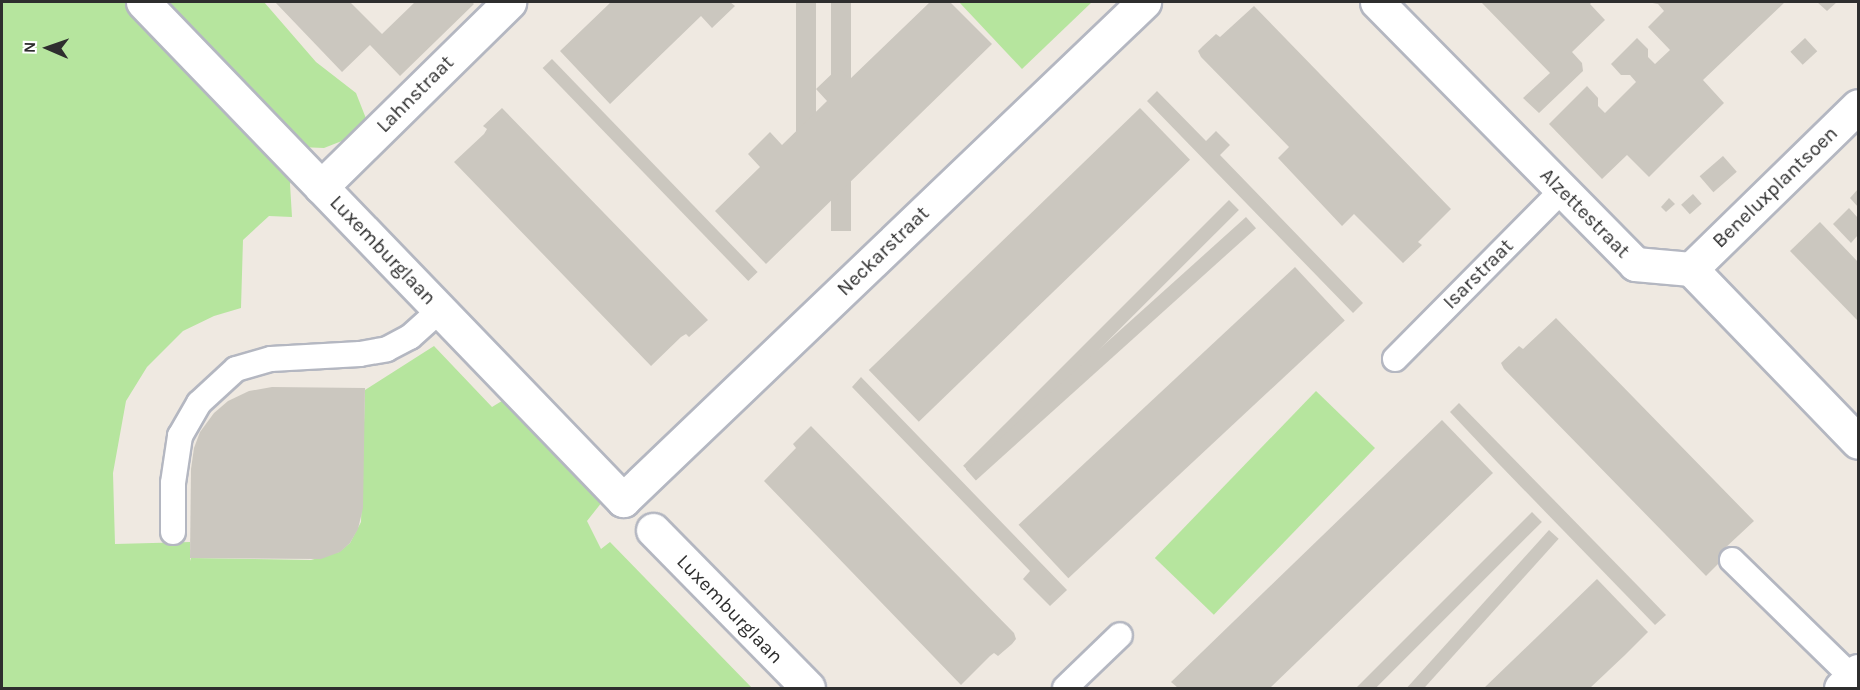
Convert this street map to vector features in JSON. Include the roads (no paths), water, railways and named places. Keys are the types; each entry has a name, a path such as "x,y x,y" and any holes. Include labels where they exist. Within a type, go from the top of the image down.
{"street":[{"name":"Luxemburglaan","path":"143,2 623,500"},
{"name":"Lahnstraat","path":"321,187 509,2"},
{"name":"Neckarstraat","path":"623,500 1144,2"},
{"name":"Alzettestraat","path":"1377,2 1635,264 1691,269"},
{"name":"Beneluxplantsoen","path":"1691,269 1858,106"},
{"path":"1691,269 1858,442"},
{"name":"Luxemburglaan","path":"652,530 808,688"}],"lane":[{"name":"Isarstraat","path":"1395,359 1562,190"},
{"path":"173,532 173,483 180,436 199,404 236,369 271,359 360,354 387,349 410,337 441,310"},
{"path":"1732,561 1850,679"},
{"path":"1065,688 1120,635"}]}
